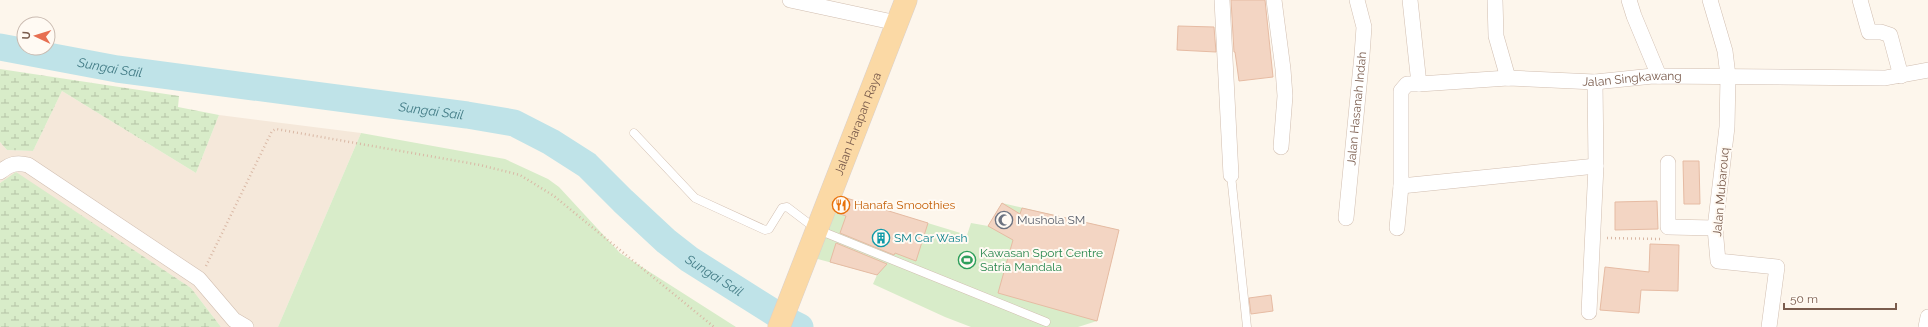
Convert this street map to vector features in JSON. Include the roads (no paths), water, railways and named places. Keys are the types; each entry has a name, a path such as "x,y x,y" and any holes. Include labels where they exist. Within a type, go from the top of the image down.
{"main road":[{"name":"Jalan Harapan Raya","path":"779,327 906,0"}],"street":[{"path":"790,0 897,23"},
{"path":"1222,0 1231,175"},
{"path":"1274,0 1283,68 1285,96 1281,147"},
{"name":"Jalan Hasanah Indah","path":"1346,218 1364,27 1358,0"},
{"path":"1410,0 1419,84"},
{"path":"1495,0 1496,36 1508,78"},
{"path":"1630,0 1634,16 1659,76"},
{"name":"Jalan Mubarouq","path":"1710,0 1725,51 1728,76 1727,127 1715,228 1718,261 1777,267 1769,327"},
{"path":"1860,0 1869,32 1881,32 1890,35 1901,76"},
{"name":"Jalan Singkawang","path":"1397,228 1401,186 1401,91 1407,84 1508,78 1595,82 1659,76 1728,76 1814,79 1885,78 1928,70"},
{"path":"1589,312 1596,166 1595,82"},
{"path":"1668,162 1668,227 1715,228"},
{"path":"0,172 11,164 17,163 28,165 200,279 234,320 246,327"},
{"path":"1401,186 1596,166"},
{"path":"1926,327 1928,317"}],"lane":[{"path":"634,133 691,194 700,201 765,230 769,229 782,208 787,207 813,238 1046,322"},
{"path":"1231,175 1247,327"}],"waterway":[{"name":"Sungai Sail","path":"0,47 117,69 467,115 514,123 551,142 587,165 666,241 689,259 784,319 800,327"}],"place":[{"name":"Hanafa Smoothies","path":"841,205"},
{"name":"Mushola SM","path":"1004,220"},
{"name":"SM Car Wash","path":"881,238"},
{"name":"Kawasan Sport Centre Satria Mandala","path":"967,260"}]}
